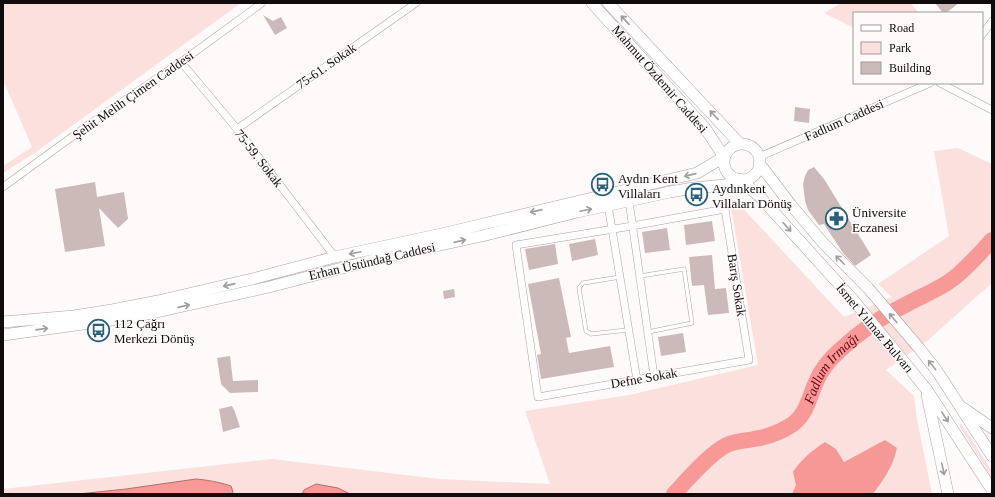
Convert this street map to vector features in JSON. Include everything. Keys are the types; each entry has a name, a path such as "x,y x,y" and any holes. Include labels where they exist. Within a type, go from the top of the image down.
{"street":[{"name":"Şehit Melih Çimen Caddesi","path":"3,187 91,123 181,62 262,3"},
{"name":"75-61. Sokak","path":"237,128 416,3"},
{"name":"Mahmut Özdemir Caddesi","path":"592,3 704,128 724,157"},
{"name":"Mahmut Özdemir Caddesi","path":"608,3 740,144"},
{"path":"983,34 992,21"},
{"name":"75-59. Sokak","path":"181,62 237,128 335,257"},
{"name":"Fadlum Caddesi","path":"759,160 928,84"},
{"path":"942,84 992,110"},
{"path":"740,144 747,144 752,147 759,160 755,173 751,177 740,180 734,178 726,171 724,157 729,148 740,144"},
{"name":"Erhan Üstündağ Caddesi","path":"3,322 74,316 120,309 256,278 335,257 697,173 724,157"},
{"name":"İsmet Yılmaz Bulvarı","path":"759,160 791,205 823,243 868,288 919,348 937,371 992,456"},
{"name":"Erhan Üstündağ Caddesi","path":"3,335 134,317 269,287 381,258 486,235 577,212 693,188 725,185 740,180"},
{"name":"İsmet Yılmaz Bulvarı","path":"740,180 761,198 855,302 927,390 992,490"},
{"path":"629,201 654,376"},
{"path":"608,205 636,380"},
{"name":"Barış Sokak","path":"632,226 725,209 749,360"},
{"path":"612,229 632,226"},
{"name":"Defne Sokak","path":"612,229 516,245 538,397 749,360"},
{"path":"927,390 928,403 933,418 948,494"},
{"path":"959,405 992,428"}],"lane":[{"path":"640,276 684,269 692,323 648,332"},
{"path":"620,277 583,283 579,288 586,331 591,334 628,330"}],"green space":[{"path":"3,3 241,3 36,152 3,173 3,166 32,147 3,80"},
{"path":"841,3 911,3 918,12 853,12 853,28 824,13"},
{"path":"958,148 992,164 992,283 927,341 886,370 914,396 917,419 932,494 873,494 891,467 897,448 870,448 844,462 836,449 824,443 813,450 792,494 350,494 345,491 304,490 302,494 232,494 233,492 224,484 210,480 196,479 78,494 3,494 3,489 272,459 439,479 550,484 525,411 629,395 758,365 731,207 739,204 844,317 892,297 878,284 949,236 934,151"},
{"path":"961,423 992,471 992,478 959,425"}],"shaded area":[{"path":"885,440 897,448 891,467 873,494 792,494 796,485 793,472 807,456 825,442 836,449 844,462"},
{"path":"196,479 214,481 231,486 233,492 232,494 78,494 126,489"},
{"path":"316,484 338,488 350,494 302,494 304,490"}],"building":[{"path":"935,3 959,3 947,12 942,12"},
{"path":"263,15 273,21 281,17 287,28 275,35"},
{"path":"795,107 810,109 809,123 794,121"},
{"path":"814,167 824,179 871,255 855,266 843,253 824,224 819,225 808,210 805,201 803,184 808,170"},
{"path":"95,182 97,197 124,192 128,219 118,228 99,208 105,246 65,252 55,189"},
{"path":"712,221 715,241 686,245 684,225"},
{"path":"667,228 670,250 645,253 642,232"},
{"path":"595,239 598,255 572,261 569,244"},
{"path":"555,244 558,264 529,270 525,249"},
{"path":"712,255 715,289 726,288 729,313 708,315 704,285 692,286 689,257"},
{"path":"559,278 571,337 566,338 569,353 610,346 614,367 541,379 537,355 541,354 528,284"},
{"path":"454,289 455,297 444,299 443,291"},
{"path":"683,333 686,352 661,356 658,337"},
{"path":"230,356 233,381 258,380 258,392 230,393 221,384 217,358"},
{"path":"232,406 240,427 223,432 219,409"}],"waterway":[{"name":"Fadlum Irmağı","path":"674,494 699,467 727,445 779,432 793,424 805,410 823,369 839,351 881,318 949,282 969,265 992,240"}],"place":[{"name":"Aydın Kent Villaları","path":"602,185"},
{"name":"Aydınkent Villaları Dönüş","path":"697,195"},
{"name":"Üniversite Eczanesi","path":"837,219"},
{"name":"112 Çağrı Merkezi Dönüş","path":"98,330"}]}
